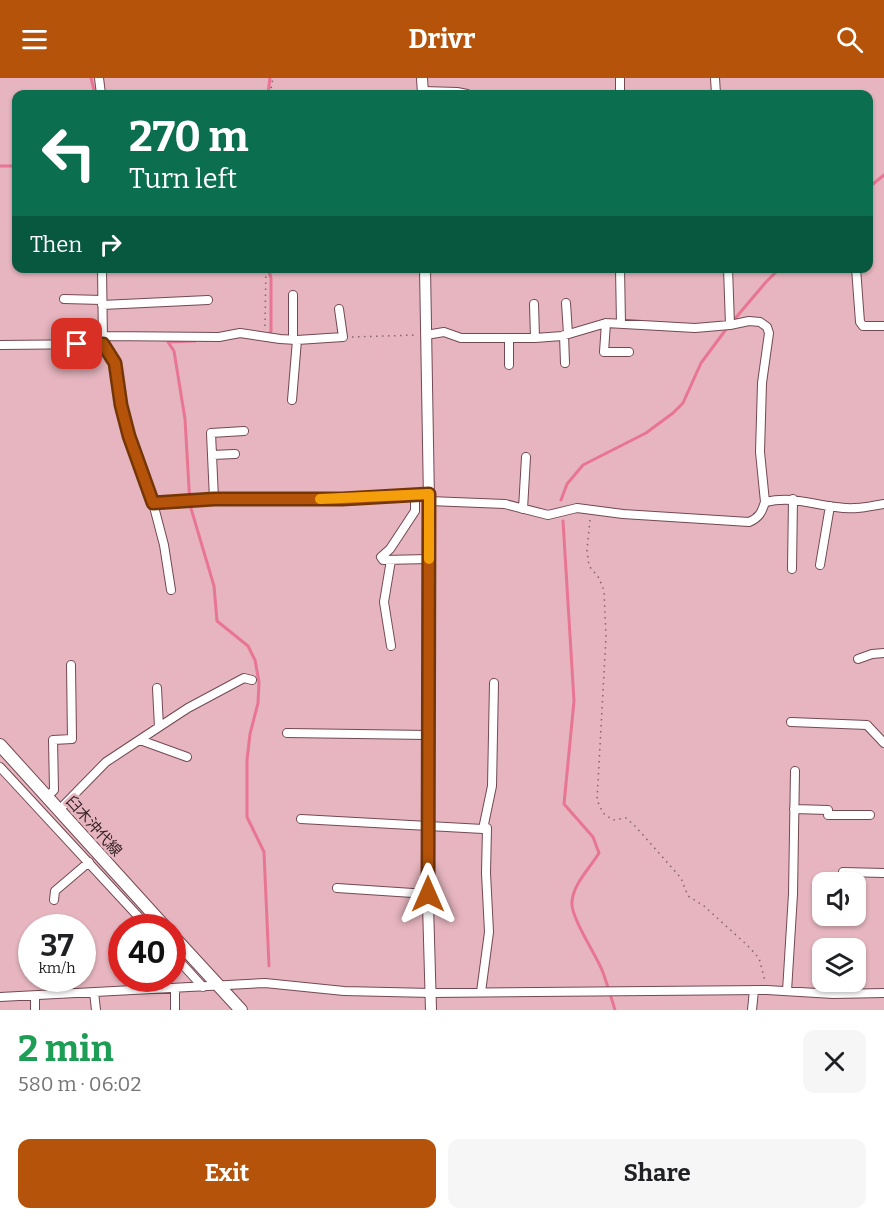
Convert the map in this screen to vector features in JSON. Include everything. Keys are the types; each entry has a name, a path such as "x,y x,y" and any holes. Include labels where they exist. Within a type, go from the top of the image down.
{"main road":[{"name":"臼木沖代線","path":"0,745 153,914"},
{"path":"186,950 241,1010"}],"street":[{"path":"102,273 103,340 115,363 121,405 129,436 153,503 164,545 171,590"},
{"path":"425,273 429,497 428,894 431,1010"},
{"path":"620,273 621,324"},
{"path":"728,273 730,325"},
{"path":"856,273 860,322 863,326 884,326"},
{"path":"292,400 295,340 293,295"},
{"path":"64,298 102,303 208,300"},
{"path":"565,363 566,303"},
{"path":"534,304 535,338"},
{"path":"0,345 219,337 240,333 295,340 343,337 339,309"},
{"path":"153,503 214,499 342,499 415,495 505,504 548,515 577,508 623,514 749,522 757,519 763,511 765,502 760,452 762,383 769,333 767,327 760,322 749,321 730,325 695,327 606,323 566,335 510,339 461,338 444,332 426,335"},
{"path":"606,323 604,352 629,352"},
{"path":"509,365 510,339"},
{"path":"214,499 211,433 244,431"},
{"path":"212,455 235,454"},
{"path":"523,508 526,457"},
{"path":"415,495 415,511 390,549 381,557 383,560 429,559"},
{"path":"765,502 781,498 858,508 884,504"},
{"path":"792,569 793,499"},
{"path":"820,565 830,506"},
{"path":"391,560 384,602 391,646"},
{"path":"858,659 884,653"},
{"path":"47,797 54,790 52,740 72,739 71,665"},
{"path":"59,810 106,762 188,708 244,678 252,680"},
{"path":"483,829 492,786 494,683"},
{"path":"157,688 159,727"},
{"path":"791,722 867,724 884,743"},
{"path":"287,733 428,735"},
{"path":"140,740 187,757"},
{"path":"0,767 136,914"},
{"path":"787,991 794,894 795,771"},
{"path":"794,808 828,810 828,815 870,815"},
{"path":"301,819 487,828 486,873 489,932 481,992"},
{"path":"54,900 55,891 89,862"},
{"path":"866,873 884,873"},
{"path":"337,888 428,894"},
{"path":"186,968 203,987"},
{"path":"186,988 265,983 344,991 431,993 767,990 833,994 884,993"},
{"path":"752,1010 754,990"},
{"path":"0,997 110,992"},
{"path":"175,992 175,1010"},
{"path":"94,993 96,1010"},
{"path":"35,996 35,1010"}],"path":[{"path":"265,336 266,273"},
{"path":"345,337 426,335"},
{"path":"591,510 587,550 589,566 599,579 604,591 606,637 601,694 597,800 603,813 613,820 626,818 635,826 681,878 688,896 704,906 759,958 767,990"}],"waterway":[{"path":"91,78 94,90"},
{"path":"268,90 270,78"},
{"path":"0,166 12,166"},
{"path":"873,184 884,175"},
{"path":"269,335 271,331 270,273"},
{"path":"733,321 775,273"},
{"path":"561,500 567,484 583,465 646,433 683,403 701,363 727,328"},
{"path":"195,341 168,342 174,351 185,419 190,505 214,586 217,621 248,646 255,660 259,682 258,703 250,734 247,760 247,817 264,852 269,966"},
{"path":"563,521 574,701 564,804 593,837 599,853 575,889 572,908 602,970 615,1010"}],"slow traffic":[{"path":"320,499 429,494 429,559"}],"route":[{"path":"77,344 103,344 112,356 129,436 153,503 214,499 342,499 429,494 428,894"}]}
